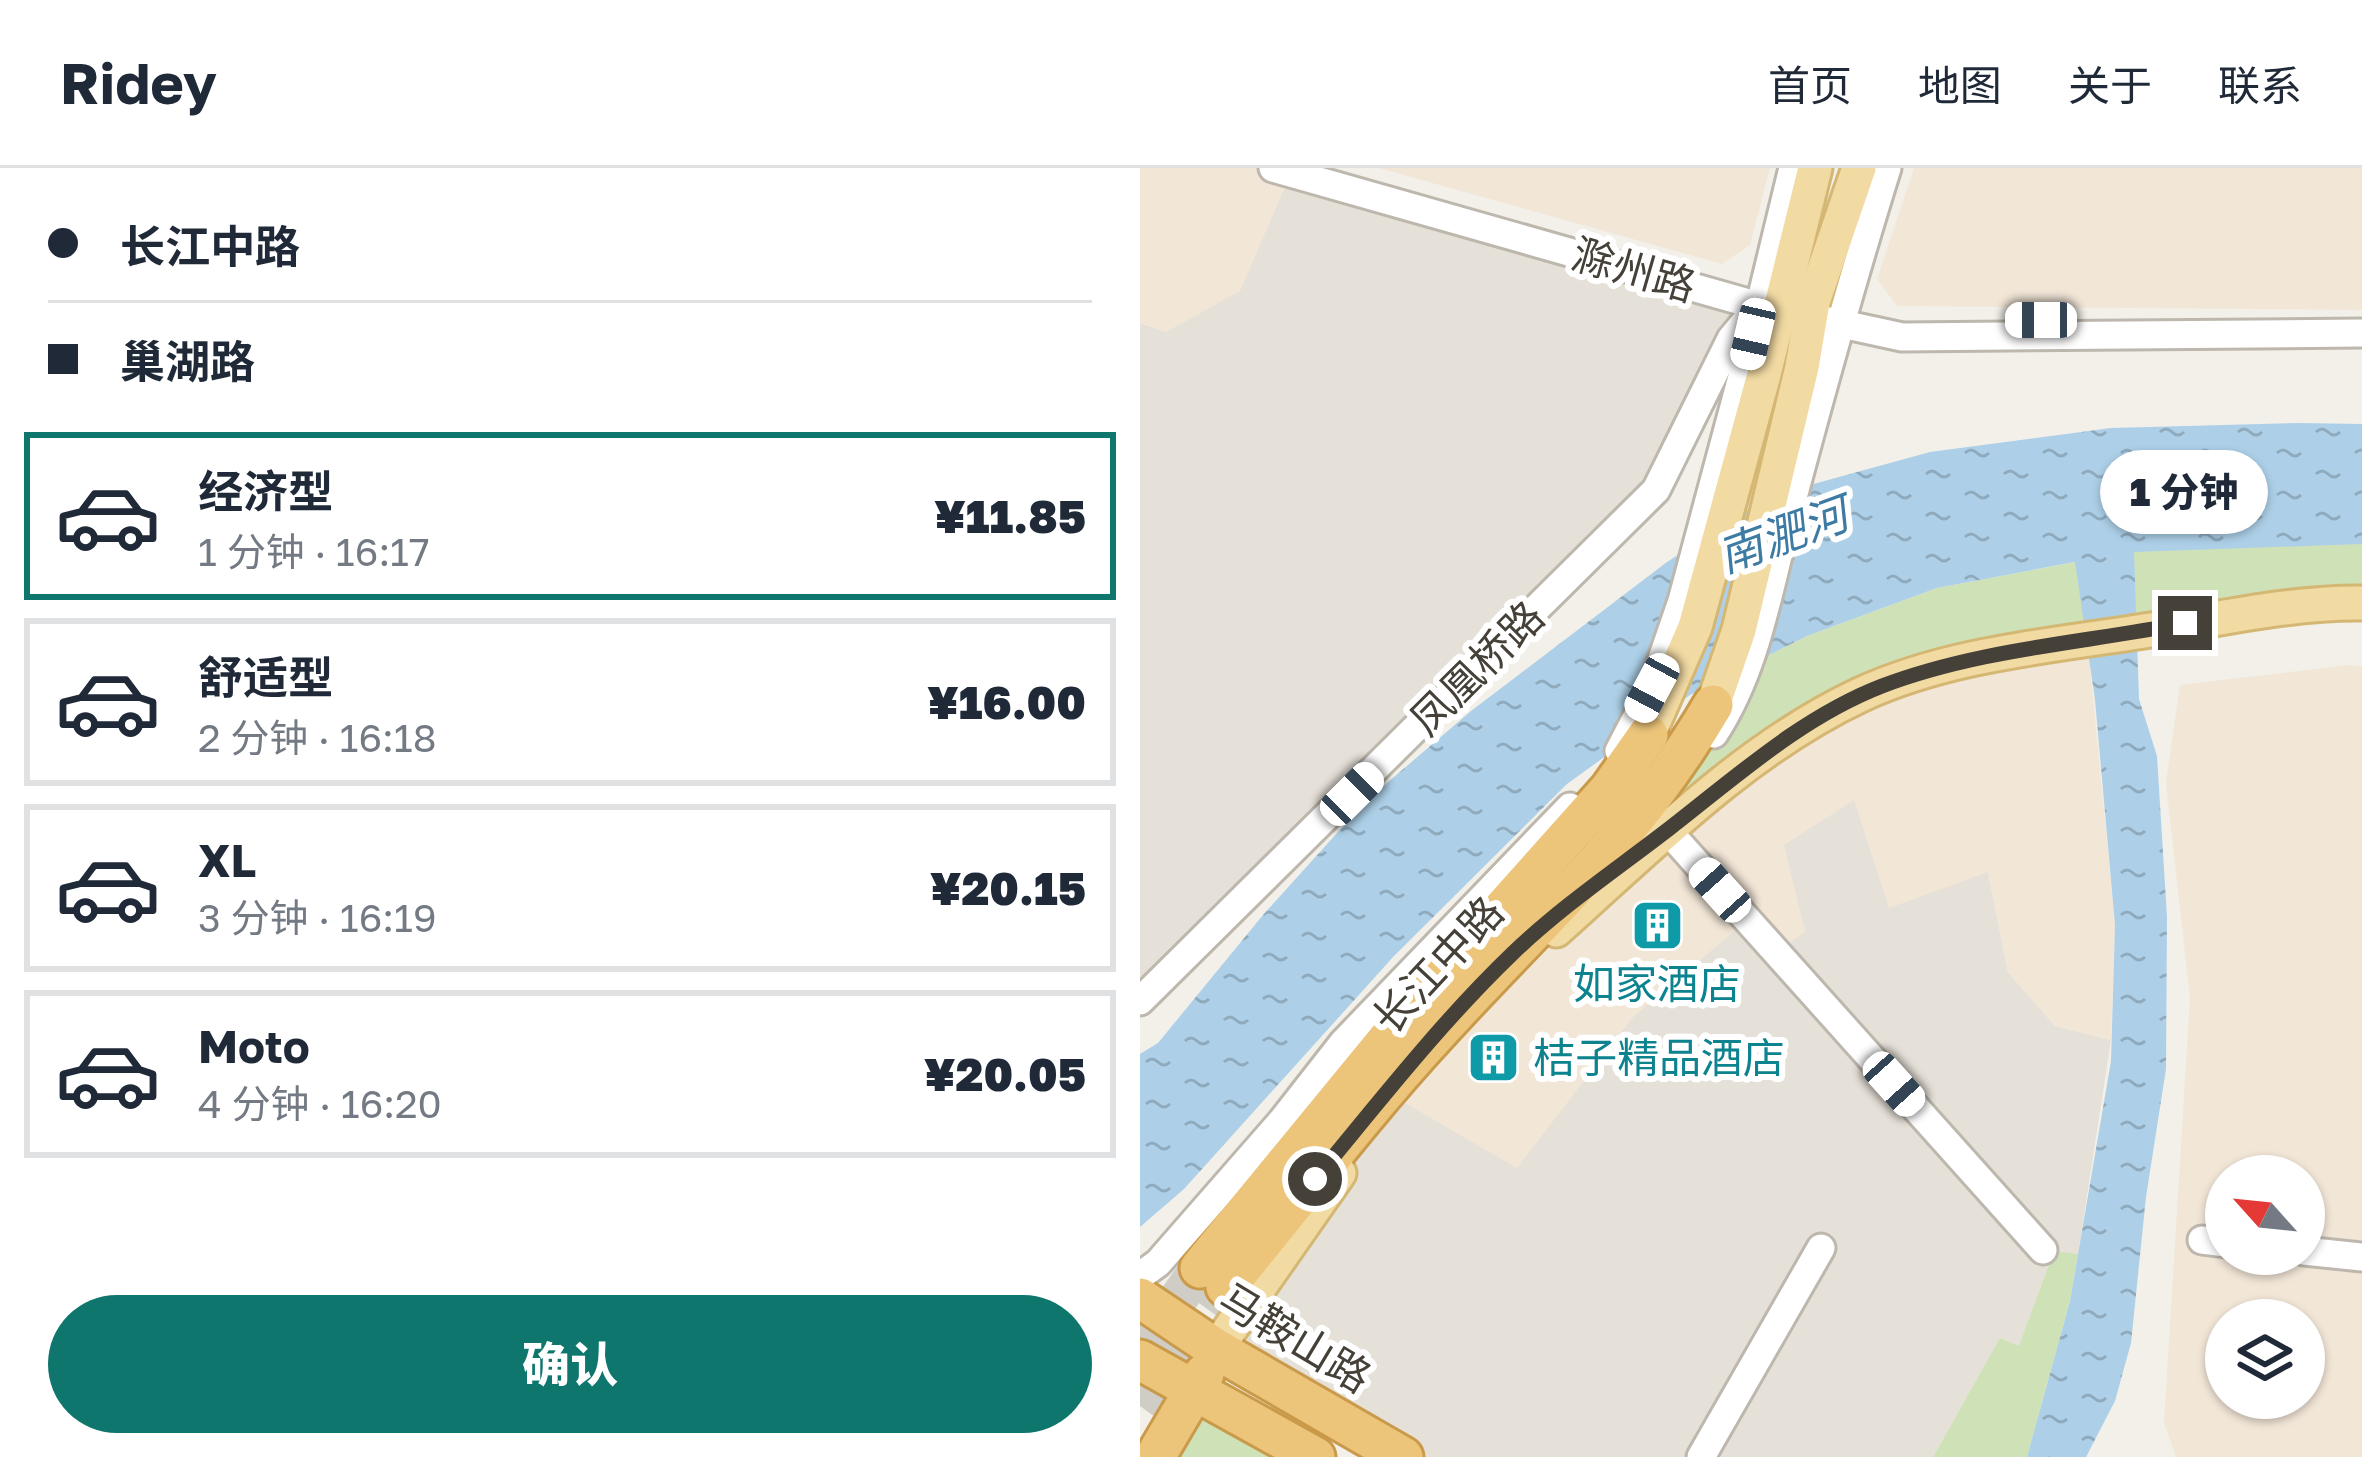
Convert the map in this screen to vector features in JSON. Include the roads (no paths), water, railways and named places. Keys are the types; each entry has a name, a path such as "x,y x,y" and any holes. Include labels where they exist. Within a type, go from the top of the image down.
{"highway":[{"name":"长江中路","path":"1648,735 1610,790 1402,1022 1213,1278 1612,850 1723,705"},
{"name":"马鞍山路","path":"1140,1298 1216,1349 1403,1457"},
{"path":"1155,1457 1216,1349"},
{"path":"1140,1360 1315,1457"}],"main road":[{"path":"1723,705 1738,630 1815,371 1799,307 1815,168"},
{"path":"1648,735 1695,627 1755,370 1799,307 1858,168"},
{"path":"1216,1349 1395,1097 1488,993 1592,891 1749,764 1860,695 1982,659 2078,639 2362,603"}],"street":[{"name":"滁州路","path":"1273,168 1799,307 1904,321 2362,317"},
{"name":"滁州路","path":"1329,168 1902,337 2362,334"},
{"path":"1793,168 1799,307"},
{"path":"1799,307 1887,168"},
{"name":"凤凰桥路","path":"1144,999 1656,490 1731,339 1799,307"},
{"path":"1140,1276 1159,1263 1343,1043 1613,762 1652,688 1755,370"},
{"path":"1514,952 1592,891 1695,764 1723,705"},
{"path":"1667,830 2043,1250"},
{"path":"1701,1457 1821,1248"},
{"path":"2325,1253 2362,1257"}],"water":[{"name":"南淝河","path":"2362,424 2362,544 2134,552 2139,699 2157,756 2167,917 2166,1069 2146,1197 2131,1343 2115,1401 2086,1457 2027,1457 2070,1301 2111,1061 2115,925 2095,700 2075,562 1937,588 1807,636 1690,695 1567,784 1394,956 1184,1189 1140,1227 1140,1054 1158,1043 1263,915 1366,801 1471,711 1667,562 1770,496 1930,452 2111,428"}],"tunnel":[{"path":"1140,1353 1200,1268"},
{"path":"1140,1406 1226,1287"}],"place":[{"name":"如家酒店","path":"1657,925"},
{"name":"桔子精品酒店","path":"1494,1058"}]}
